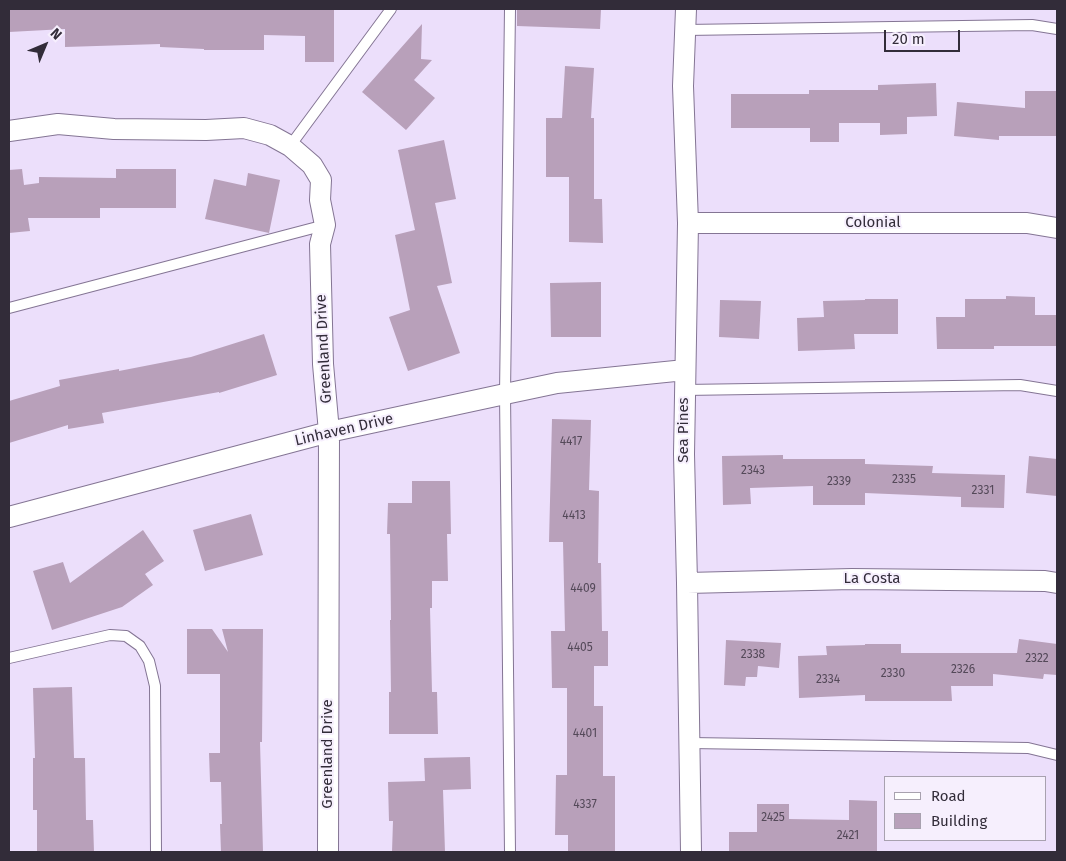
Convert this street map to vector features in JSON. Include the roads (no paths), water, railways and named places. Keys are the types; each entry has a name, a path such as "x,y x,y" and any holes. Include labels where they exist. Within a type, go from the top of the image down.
{"street":[{"name":"Sea Pines","path":"686,9 683,86 688,223 684,454 691,852"},
{"name":"Greenland Drive","path":"9,131 58,124 114,129 206,130 244,128 270,135 290,146 312,165 321,180 320,200 325,225 320,244 323,364 329,432 328,852"},
{"name":"Colonial","path":"688,223 1027,223 1057,228"},
{"name":"Linhaven Drive","path":"9,517 329,432 557,384 685,370"},
{"name":"La Costa","path":"687,583 852,579 1045,581 1057,583"}],"lane":[{"path":"290,146 390,9"},
{"path":"510,9 506,394 510,852"},
{"path":"685,30 1032,25 1057,29"},
{"path":"9,308 325,225"},
{"path":"684,390 1020,386 1057,391"},
{"path":"9,658 110,635 126,636 140,646 149,661 155,686 156,852"},
{"path":"690,743 1028,748 1057,755"}]}
